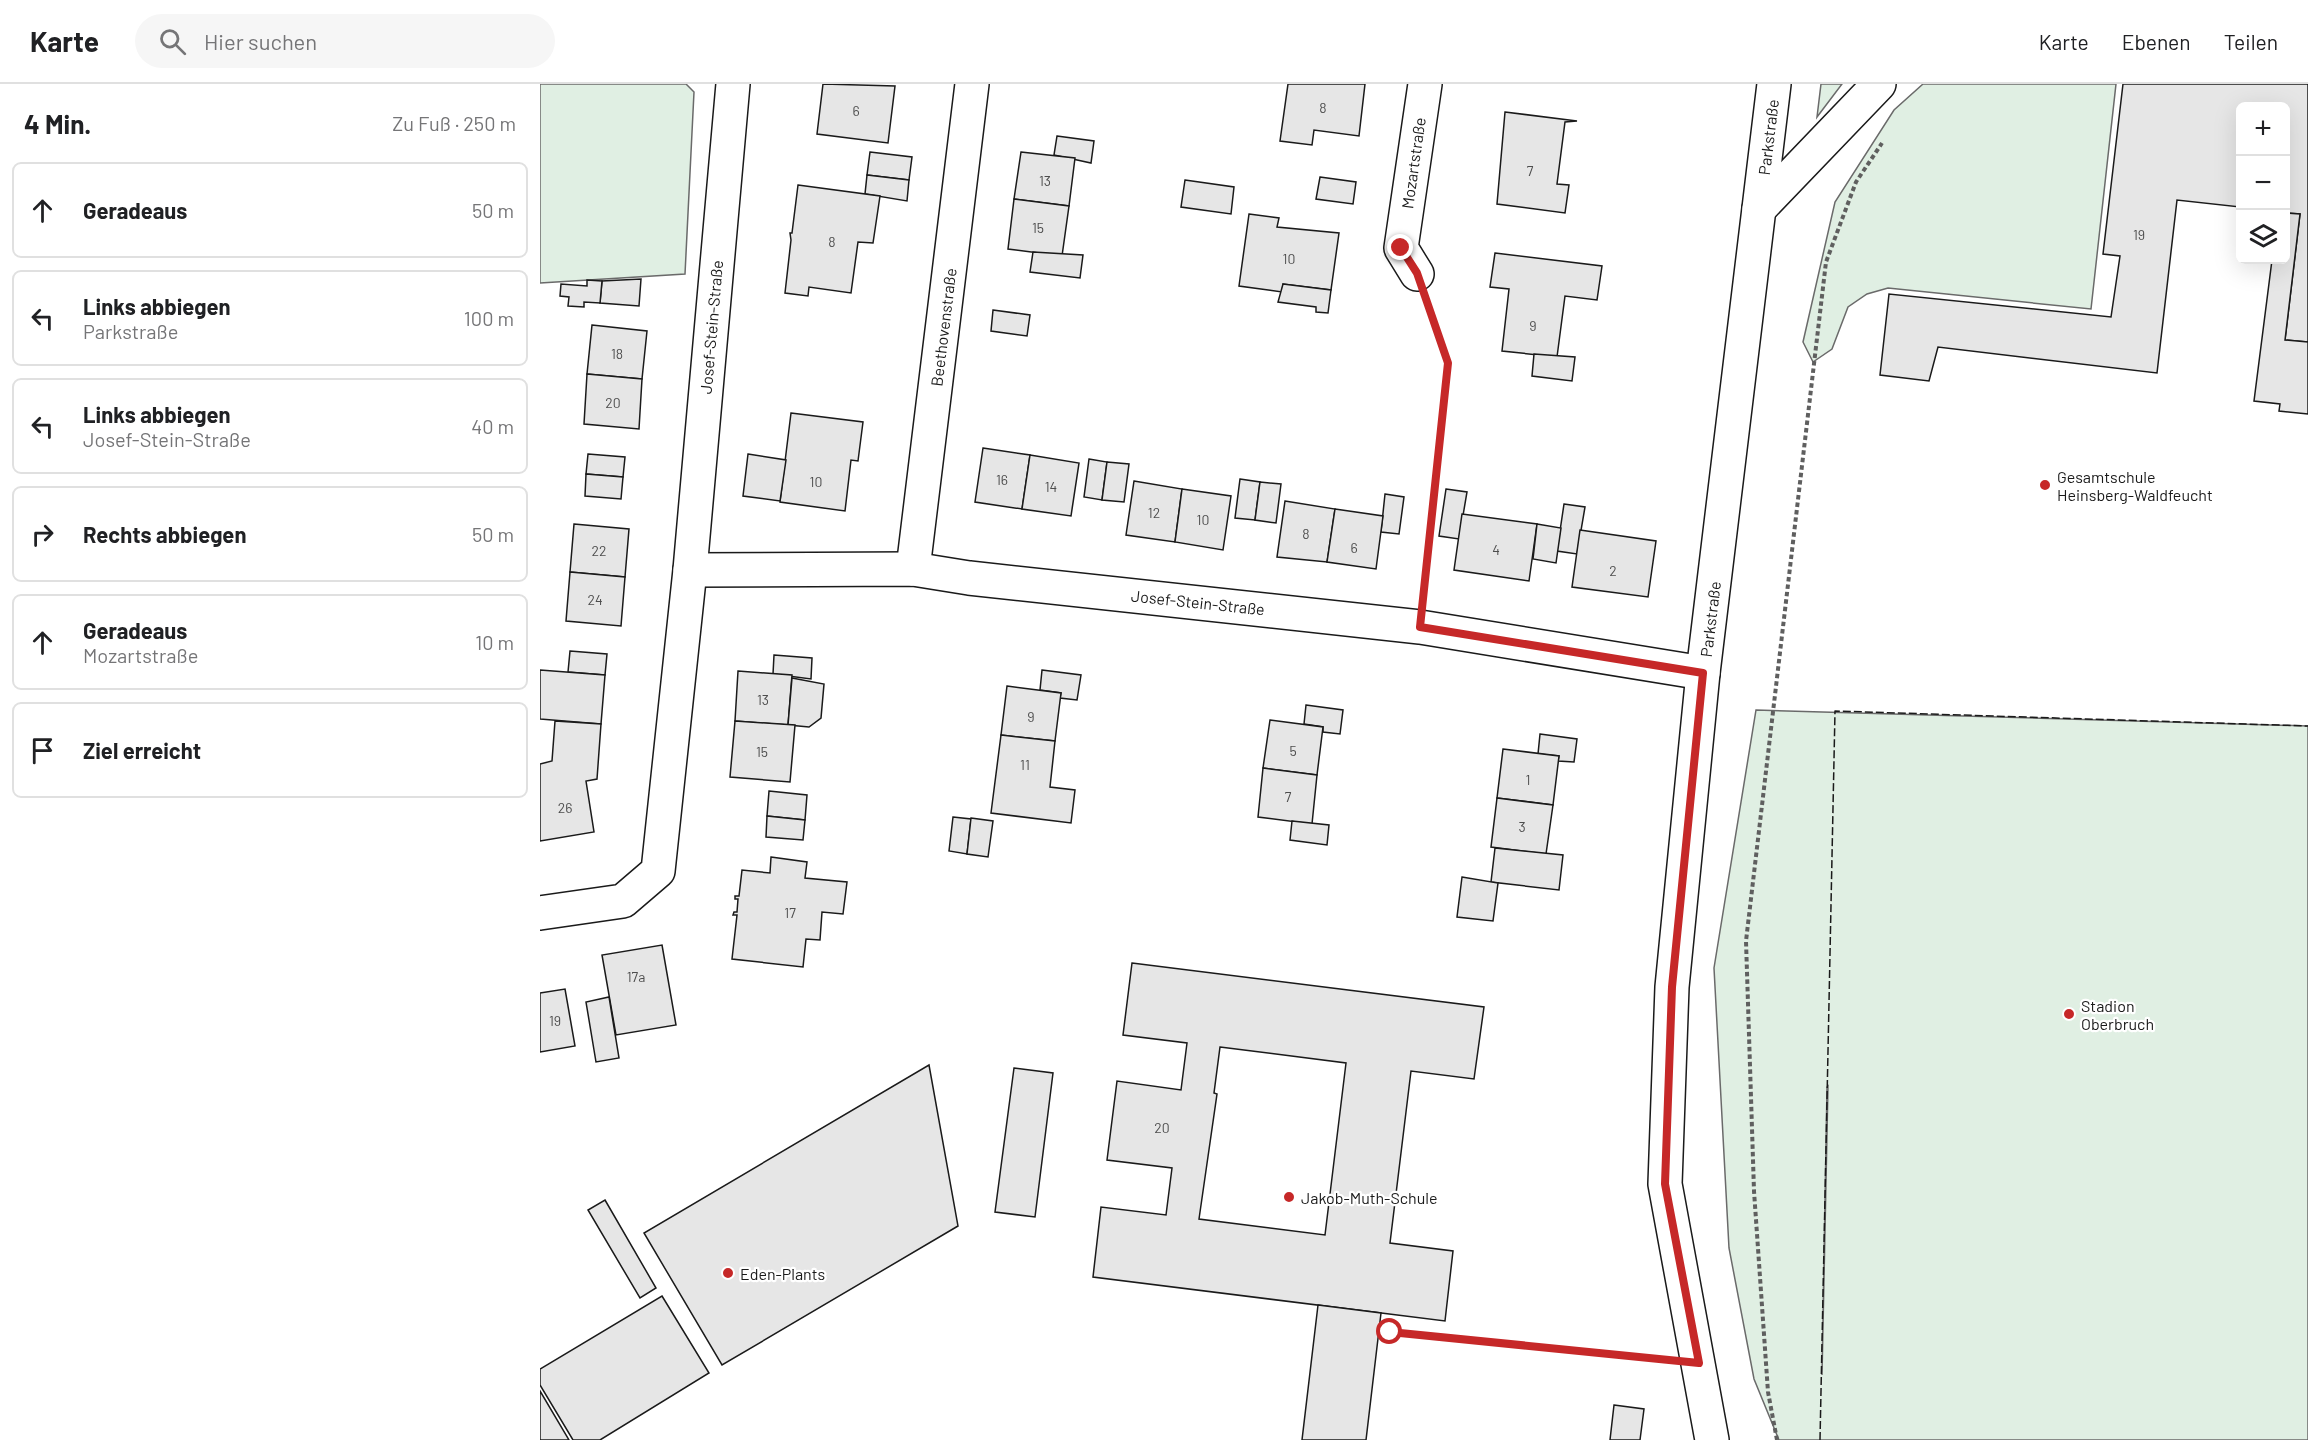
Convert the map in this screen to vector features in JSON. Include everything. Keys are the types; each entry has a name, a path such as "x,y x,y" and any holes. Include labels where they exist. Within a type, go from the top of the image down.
{"street":[{"name":"Josef-Stein-Straße","path":"540,913 623,901 658,871 690,570 733,84"},
{"name":"Beethovenstraße","path":"913,569 972,84"},
{"name":"Mozartstraße","path":"1417,273 1401,248 1425,84"},
{"name":"Parkstraße","path":"1712,1440 1665,1184 1672,987 1703,673 1774,84"},
{"path":"1759,209 1879,84"},
{"name":"Josef-Stein-Straße","path":"690,570 913,569 969,578 1420,627 1703,673"}],"path":[{"path":"1777,1440 1768,1392 1754,1191 1746,941 1826,262 1856,182 1886,136"},
{"path":"1417,273 1448,363 1420,627"},
{"path":"1390,1332 1699,1363"}],"green space":[{"path":"540,84 686,84 694,92 685,274 540,283"},
{"path":"1821,84 1842,84 1817,117"},
{"path":"1923,84 2116,84 2091,309 1888,288 1867,294 1848,307 1832,349 1813,362 1803,342 1835,202 1894,110"},
{"name":"Stadion Oberbruch","path":"1756,710 2308,726 2308,1440 1779,1440 1754,1379 1729,1248 1714,968","holes":["1828,1086 1822,1375 1827,1087"]}],"building":[{"path":"823,84 895,86 888,143 817,134"},
{"path":"1288,84 1365,84 1359,136 1314,130 1312,145 1280,141"},
{"path":"2123,84 2308,84 2308,342 2285,340 2300,214 2290,213 2290,102 2236,102 2236,207 2177,200 2157,373 1938,347 1929,381 1880,375 1889,294 2111,317 2120,256 2103,254"},
{"path":"1505,112 1577,121 1565,122 1557,184 1569,185 1565,213 1497,204"},
{"path":"1057,136 1094,141 1091,163 1054,155"},
{"path":"870,152 912,157 909,180 867,175"},
{"path":"1021,152 1075,158 1069,206 1014,199"},
{"path":"867,175 909,180 907,201 865,194"},
{"path":"1320,177 1356,182 1353,204 1316,199"},
{"path":"1185,180 1234,187 1231,214 1181,207"},
{"path":"798,185 880,196 873,243 858,242 851,293 809,287 808,296 785,293 790,233 792,233"},
{"path":"1014,199 1069,206 1062,256 1008,249"},
{"path":"2290,213 2300,214 2285,340 2308,342 2308,414 2279,411 2280,404 2254,401 2271,264 2290,264"},
{"path":"1249,214 1279,218 1277,227 1339,233 1331,290 1283,284 1282,292 1239,286"},
{"path":"1033,252 1083,255 1080,278 1030,272"},
{"path":"1495,253 1602,266 1597,300 1565,296 1557,357 1502,351 1509,289 1490,287"},
{"path":"641,279 639,306 600,303 602,281"},
{"path":"587,280 602,281 600,303 584,302 584,307 568,306 569,297 560,296 561,284 587,286"},
{"path":"1283,284 1331,290 1328,313 1316,312 1316,307 1278,302"},
{"path":"993,310 1030,315 1027,336 991,331"},
{"path":"592,325 647,331 642,379 587,374"},
{"path":"1534,354 1575,357 1572,381 1532,376"},
{"path":"587,374 642,379 639,429 584,424"},
{"path":"791,413 863,422 858,461 851,460 845,511 780,502"},
{"path":"983,448 1030,455 1022,509 975,502"},
{"path":"588,454 625,457 623,477 586,474"},
{"path":"748,454 786,460 780,501 743,496"},
{"path":"1030,455 1079,463 1071,516 1022,509"},
{"path":"1089,459 1107,462 1102,500 1084,497"},
{"path":"1107,462 1129,464 1124,502 1102,500"},
{"path":"586,474 623,477 621,499 585,496"},
{"path":"1240,479 1260,482 1255,520 1235,518"},
{"path":"1134,481 1182,489 1175,542 1126,535"},
{"path":"1260,482 1281,484 1276,523 1255,520"},
{"path":"1182,489 1231,496 1223,550 1175,542"},
{"path":"1446,489 1467,492 1459,539 1439,536"},
{"path":"1385,494 1404,497 1399,534 1381,532"},
{"path":"1285,501 1335,509 1327,562 1277,557"},
{"path":"1564,504 1585,507 1577,554 1557,551"},
{"path":"1335,509 1383,516 1376,569 1327,562"},
{"path":"1462,514 1537,524 1529,581 1454,570"},
{"path":"574,524 629,529 625,577 570,572"},
{"path":"1537,524 1561,528 1556,563 1533,559"},
{"path":"1580,530 1656,541 1648,597 1572,587"},
{"path":"570,572 625,577 621,626 566,621"},
{"path":"570,651 607,654 605,675 568,672"},
{"path":"774,655 812,658 811,679 773,674"},
{"path":"540,670 605,675 601,724 540,719"},
{"path":"1042,670 1081,675 1077,700 1060,698 1061,693 1040,690"},
{"path":"738,671 792,675 788,725 735,721"},
{"path":"792,678 824,684 821,718 809,727 788,725"},
{"path":"1007,686 1061,693 1055,741 1001,735"},
{"path":"1306,705 1343,710 1340,734 1323,732 1323,727 1304,724"},
{"path":"1270,720 1323,727 1317,775 1263,768"},
{"path":"555,721 601,724 597,779 586,781 594,832 540,841 540,764 552,761"},
{"path":"735,721 795,725 790,782 730,777"},
{"path":"1540,734 1577,739 1574,762 1558,761 1559,756 1538,754"},
{"path":"1001,735 1055,741 1050,787 1075,790 1071,823 991,813"},
{"path":"1503,749 1559,756 1553,805 1497,798"},
{"path":"1263,768 1317,775 1312,824 1258,817"},
{"path":"769,791 807,795 805,820 767,816"},
{"path":"1497,798 1553,805 1546,854 1491,847"},
{"path":"767,816 805,820 803,840 766,837"},
{"path":"953,817 971,819 967,854 949,851"},
{"path":"971,818 993,821 988,857 967,854"},
{"path":"1292,821 1329,825 1327,845 1290,840"},
{"path":"1495,848 1563,855 1559,890 1491,882"},
{"path":"771,857 807,862 805,878 847,882 843,914 822,912 820,940 806,939 803,967 732,959 737,915 733,915 737,912 738,899 735,899 735,896 739,896 742,870 770,873"},
{"path":"1462,877 1498,883 1493,921 1457,917"},
{"path":"662,945 676,1025 616,1035 602,955"},
{"path":"1132,963 1484,1007 1474,1079 1411,1071 1390,1243 1453,1251 1445,1321 1093,1277 1101,1207 1166,1215 1172,1168 1107,1160 1117,1081 1181,1090 1187,1043 1123,1035","holes":["1220,1047 1346,1063 1325,1235 1199,1219 1217,1094 1214,1093"]},
{"path":"565,989 575,1046 540,1052 540,993"},
{"path":"609,997 619,1058 596,1062 586,1002"},
{"path":"929,1065 958,1226 722,1365 644,1233"},
{"path":"1014,1068 1053,1073 1035,1217 995,1212"},
{"path":"605,1200 656,1288 640,1298 588,1210"},
{"path":"662,1296 709,1373 600,1440 573,1440 540,1385 540,1369"},
{"path":"1318,1305 1381,1313 1366,1440 1302,1440"},
{"path":"540,1391 569,1440 540,1440"},
{"path":"1614,1405 1644,1409 1640,1440 1610,1440"}],"fence":[{"path":"1820,1440 1835,711 2308,726"}],"place":[{"name":"Gesamtschule Heinsberg-Waldfeucht","path":"2045,485"},
{"name":"Stadion Oberbruch","path":"2069,1014"},
{"name":"Jakob-Muth-Schule","path":"1289,1197"},
{"name":"Eden-Plants","path":"728,1273"}],"route":[{"path":"1390,1332 1699,1363 1665,1184 1672,987 1703,673 1420,627 1448,363 1417,273 1401,248"}]}
